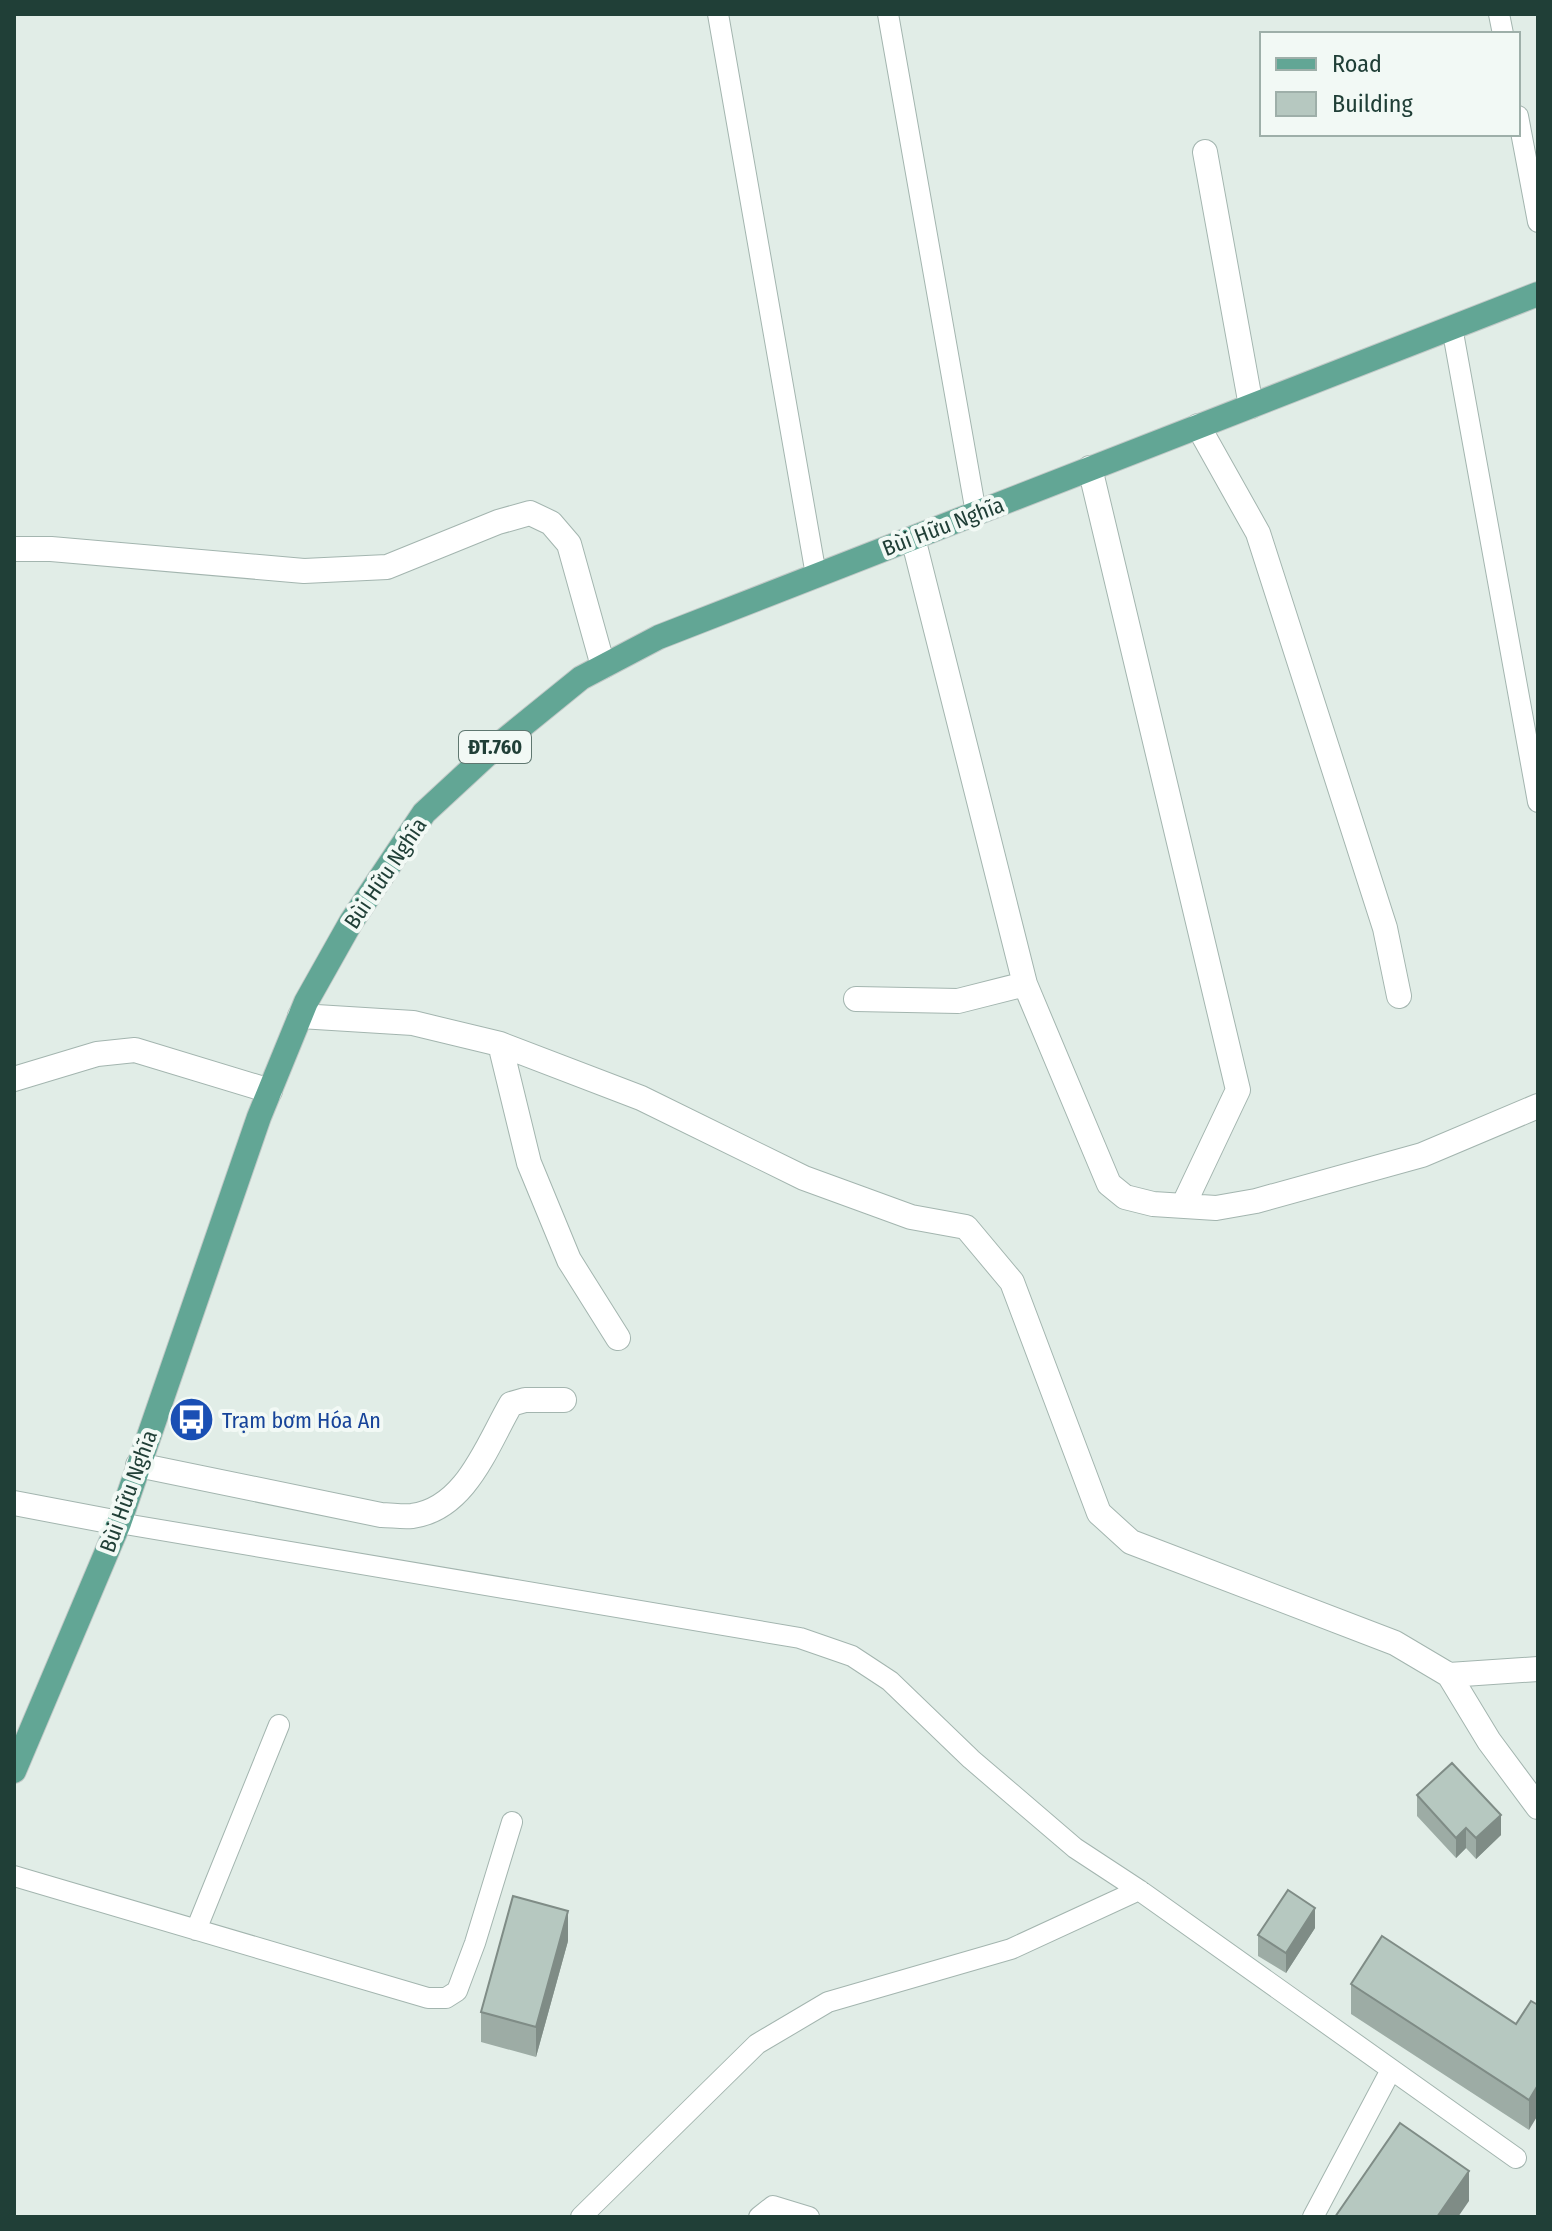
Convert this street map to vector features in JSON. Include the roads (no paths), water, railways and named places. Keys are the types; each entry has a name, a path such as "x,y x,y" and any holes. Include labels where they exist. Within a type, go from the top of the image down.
{"main road":[{"name":"Bùi Hữu Nghĩa","path":"14,1771 119,1523 270,1091 300,1016 351,922 424,813 491,751 581,678 659,637 1538,294"}],"street":[{"path":"1205,152 1251,406"},
{"path":"1198,426 1258,533 1385,928 1399,996"},
{"path":"1090,468 1238,1090 1183,1206"},
{"path":"14,549 51,549 304,571 387,567 498,522 530,513 551,523 569,544 603,666"},
{"path":"913,538 1025,984 1109,1184 1125,1197 1153,1204 1216,1208 1256,1201 1422,1155 1538,1106"},
{"path":"856,999 958,1001 1025,984"},
{"path":"300,1016 413,1023 500,1044 641,1098 804,1178 911,1217 966,1227 1012,1282 1099,1513 1131,1542 1395,1643 1449,1675 1489,1741 1538,1807"},
{"path":"500,1044 529,1163 569,1260 618,1338"},
{"path":"14,1079 97,1054 135,1050 270,1091"},
{"path":"138,1465 381,1515 412,1516 435,1508 464,1487 511,1404 525,1400 564,1400"},
{"path":"14,1503 119,1523"},
{"path":"1449,1675 1538,1669"}],"lane":[{"path":"718,14 816,575"},
{"path":"888,14 976,513"},
{"path":"1520,127 1538,222"},
{"path":"1452,327 1538,802"},
{"path":"119,1523 800,1638 852,1656 890,1681 971,1759 1075,1848 1139,1890 1516,2158"},
{"path":"196,1930 279,1725"},
{"path":"14,1876 428,1998 446,1998 457,1991 475,1943 512,1822"},
{"path":"581,2217 757,2044 828,2002 1011,1949 1139,1890"},
{"path":"1313,2217 1391,2070"},
{"path":"759,2217 773,2206 809,2217"}],"place":[{"name":"Trạm bơm Hóa An","path":"191,1420"}]}
